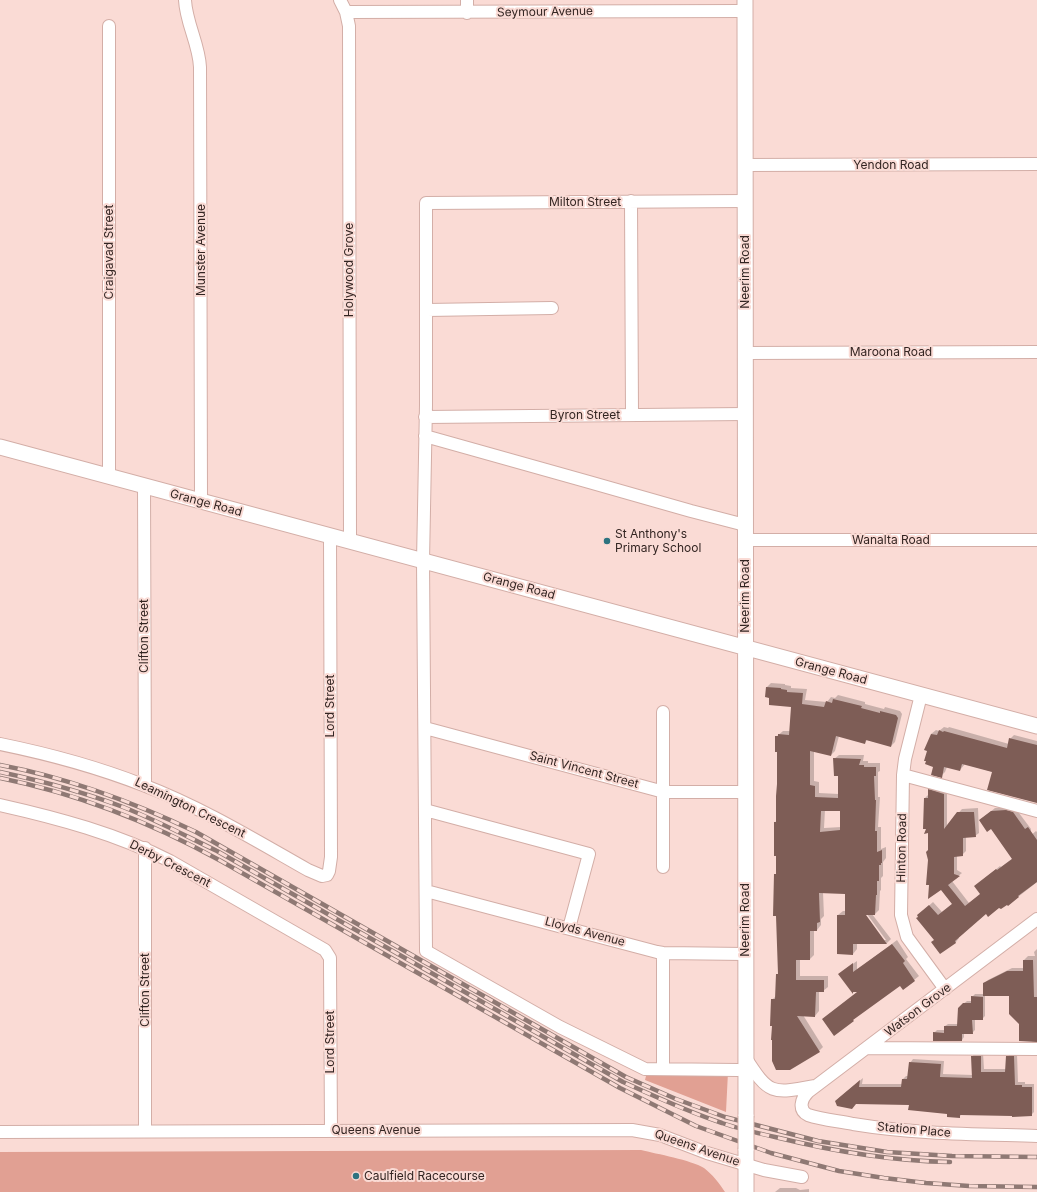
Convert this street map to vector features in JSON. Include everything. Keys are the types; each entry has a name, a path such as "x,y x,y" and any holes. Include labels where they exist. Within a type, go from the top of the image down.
{"main road":[{"name":"Neerim Road","path":"745,5 746,1192"},
{"name":"Grange Road","path":"0,447 1037,726"}],"street":[{"name":"Munster Avenue","path":"185,0 188,22 197,46 200,67 201,502"},
{"name":"Holywood Grove","path":"340,0 346,12 349,26 350,541"},
{"path":"467,0 467,12"},
{"name":"Seymour Avenue","path":"346,12 401,6 467,12 534,6 745,5"},
{"name":"Craigavad Street","path":"109,26 109,477"},
{"name":"Yendon Road","path":"745,166 1037,164"},
{"path":"631,201 632,415"},
{"name":"Milton Street","path":"427,310 426,202 745,201"},
{"path":"552,308 427,310 423,561 426,951 560,1027 645,1069 738,1070"},
{"name":"Maroona Road","path":"745,352 1037,352"},
{"name":"Byron Street","path":"425,417 745,414"},
{"name":"Wanalta Road","path":"425,436 691,512 745,532 1037,540"},
{"name":"Clifton Street","path":"144,486 145,785"},
{"name":"Lord Street","path":"327,875 329,871 330,857 330,536"},
{"name":"Hinton Road","path":"921,695 905,759 903,775 900,915 908,938 945,989"},
{"path":"663,712 663,867"},
{"name":"Saint Vincent Street","path":"425,728 664,792 745,792"},
{"name":"Leamington Crescent","path":"0,744 44,753 94,767 145,785 206,814 308,870 322,876 327,875"},
{"path":"903,775 1037,812"},
{"name":"Derby Crescent","path":"0,805 58,819 145,848 323,948 327,953"},
{"path":"425,810 589,854 569,928"},
{"name":"Clifton Street","path":"145,848 145,1131"},
{"name":"Lloyds Avenue","path":"426,891 663,953 746,954"},
{"name":"Watson Grove","path":"802,1103 805,1096 817,1086 1037,919"},
{"name":"Lord Street","path":"327,953 330,958 330,1130"},
{"path":"663,953 663,1069"},
{"path":"866,1048 1037,1049"},
{"path":"745,1057 761,1082 769,1088 784,1091 817,1086"},
{"name":"Station Place","path":"802,1103 804,1112 808,1115 861,1125 954,1134 1037,1136"},
{"name":"Queens Avenue","path":"0,1132 632,1130 660,1134 707,1153 764,1170 802,1177"}],"shaded area":[{"path":"647,1072 728,1072 726,1112 645,1080"},
{"name":"Caulfield Racecourse","path":"641,1150 683,1160 704,1168 718,1182 725,1192 0,1192 0,1152"}],"building":[{"path":"766,687 781,688 787,690 787,692 803,693 802,704 824,707 826,701 832,703 833,699 862,706 861,708 880,713 880,711 896,715 898,718 891,747 866,740 865,744 836,736 831,756 810,751 810,785 815,786 815,797 838,798 838,776 834,776 833,758 861,759 859,765 864,765 864,767 876,767 876,776 874,776 876,800 875,831 877,831 877,852 882,850 882,863 879,865 879,881 877,881 875,915 866,915 887,944 853,944 853,955 837,954 837,915 845,915 845,894 819,893 820,922 817,923 817,931 810,931 810,960 796,960 796,980 824,980 824,992 816,992 815,1017 797,1016 820,1052 790,1070 776,1070 772,1061 772,1026 770,1026 771,999 775,999 776,974 778,974 776,916 773,916 774,874 776,874 776,856 774,856 774,822 776,822 777,784 777,752 775,752 775,736 778,736 778,734 789,735 791,707 769,705 769,698 765,697","holes":["821,811 840,811 840,830 820,832"]},
{"path":"939,730 1007,748 1009,738 1037,745 1037,803 987,790 992,772 962,764 960,771 944,767 942,778 931,775 933,767 925,764 926,761 924,761 927,751 924,750 931,734 937,735"},
{"path":"928,789 944,794 944,829 957,812 974,812 976,837 963,838 963,856 954,857 954,874 960,876 948,885 965,906 980,894 974,886 1012,859 991,829 987,832 979,820 991,811 1006,810 1013,812 1025,829 1028,827 1037,840 1037,882 1018,896 1019,897 1008,906 1007,905 1001,909 999,908 988,917 986,914 955,941 956,943 940,954 931,942 934,940 916,918 918,917 917,915 929,905 938,915 952,904 941,890 928,899 929,885 926,885 928,860 926,852 928,850 928,833 924,834 926,829 923,829 924,798 928,798"},
{"path":"892,944 905,961 903,963 915,981 903,990 900,986 853,1020 854,1021 834,1036 822,1019 857,992 853,992 853,994 838,974 853,963 853,972"},
{"path":"1023,960 1033,960 1034,997 1037,997 1037,1042 1019,1041 1019,1024 1009,1014 1009,996 983,996 983,983 1007,971 1023,971"},
{"path":"971,996 983,997 983,1020 972,1020 973,1034 962,1034 962,1041 933,1041 933,1032 944,1033 944,1026 957,1026 958,1008 963,1003 971,1003"},
{"path":"971,1056 981,1056 981,1072 1005,1072 1006,1056 1014,1056 1015,1085 1032,1087 1032,1116 1012,1117 960,1115 960,1118 947,1117 947,1114 908,1110 909,1105 856,1104 852,1109 837,1106 835,1101 860,1080 859,1087 901,1087 902,1079 907,1079 909,1062 941,1064 940,1077 972,1078"}],"railway":[{"path":"0,765 26,770 100,792 196,832 626,1077 676,1099 725,1117 818,1141 887,1152 952,1156 1037,1157"},
{"path":"0,772 93,796 135,812 217,851 623,1082 684,1109 741,1129 818,1147 905,1160 950,1162"},
{"path":"0,778 58,792 86,801 168,834 221,861 620,1088 696,1126 771,1153 839,1171 926,1183 969,1186 1037,1187"}],"place":[{"name":"St Anthony's Primary School","path":"607,541"},
{"name":"Caulfield Racecourse","path":"356,1176"}]}
